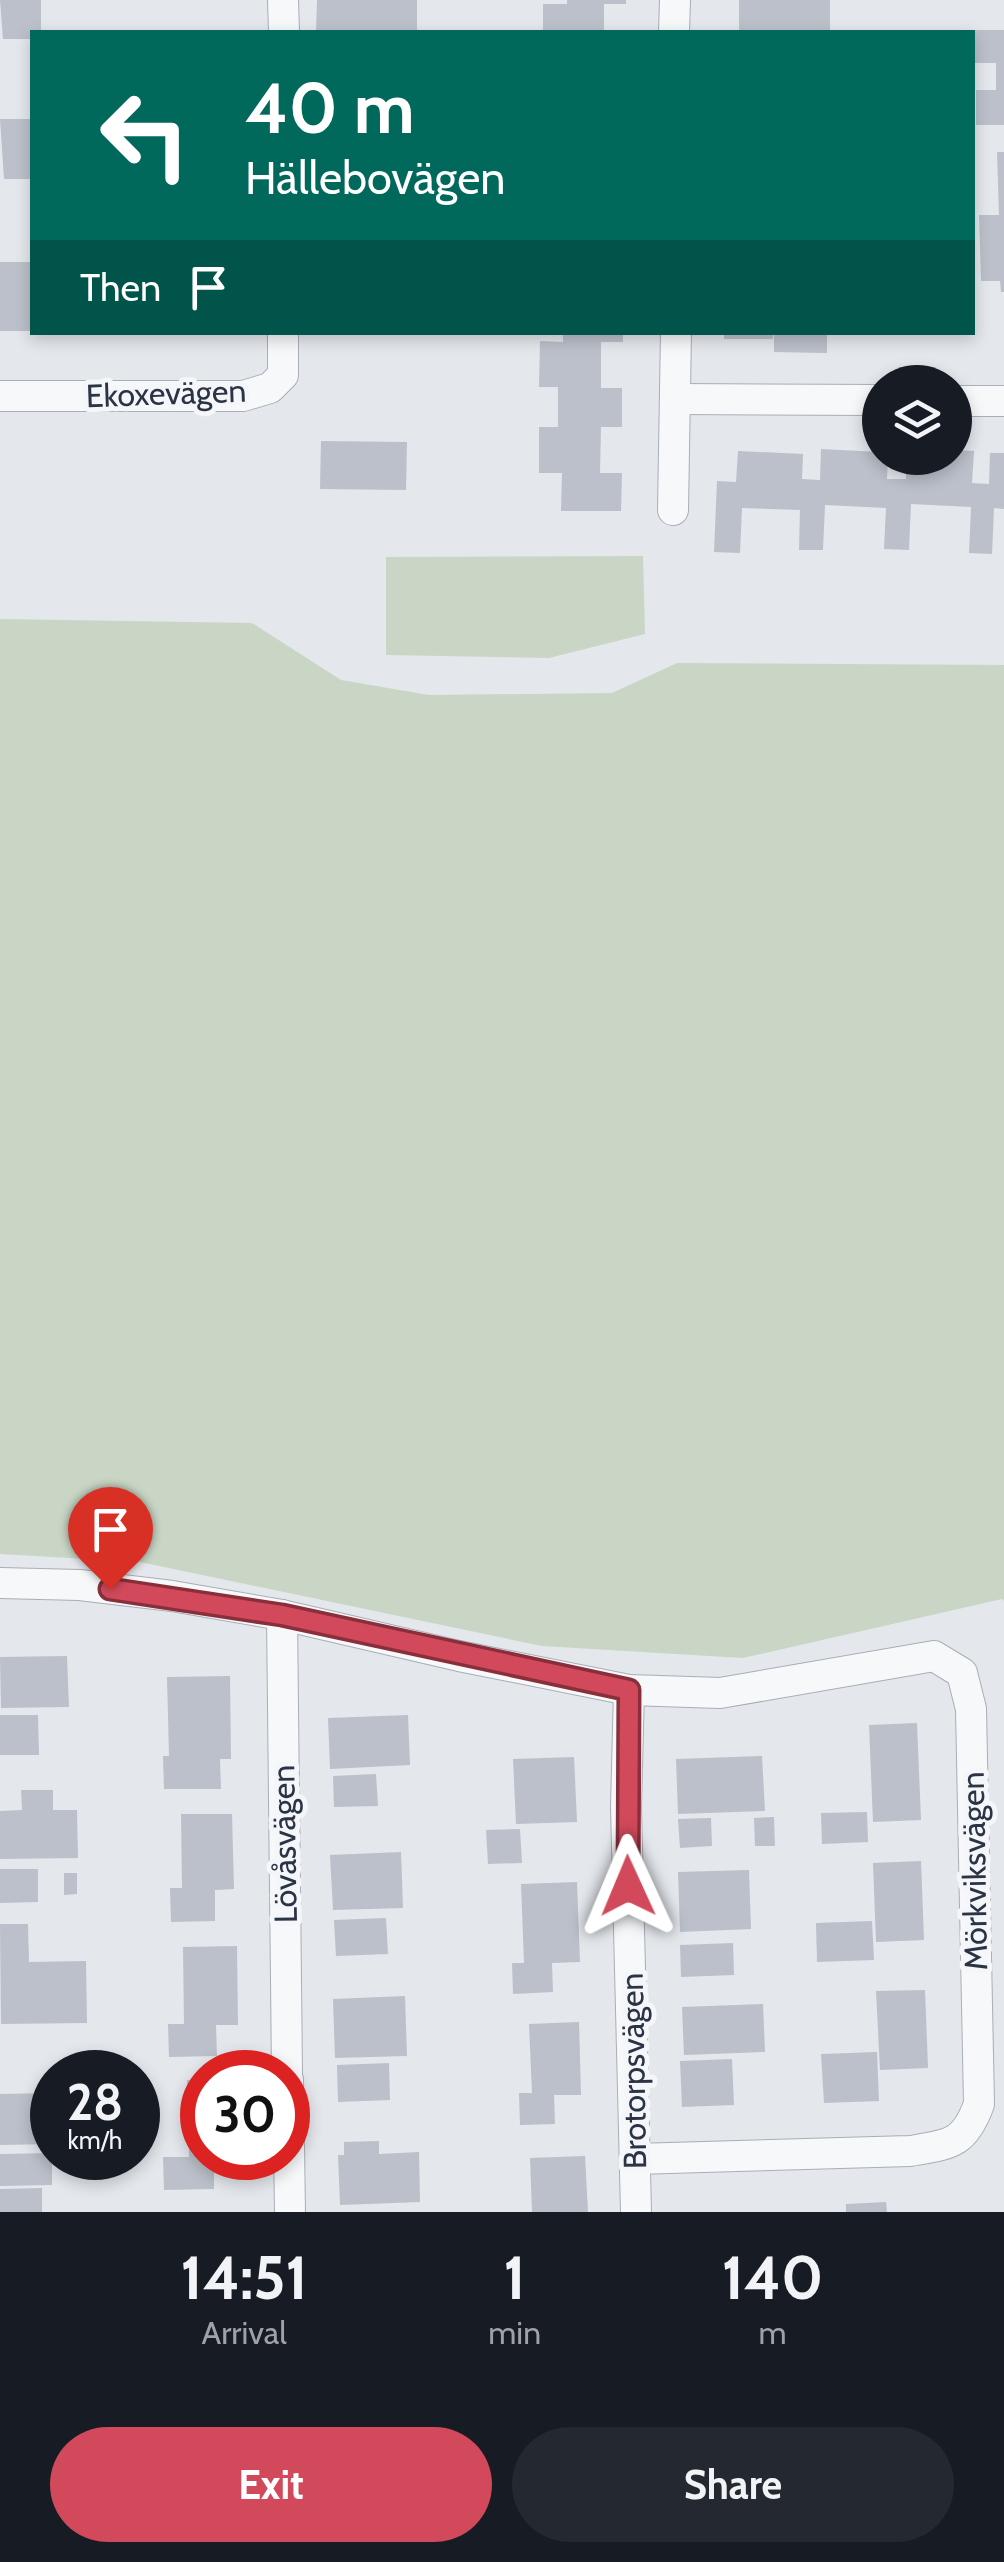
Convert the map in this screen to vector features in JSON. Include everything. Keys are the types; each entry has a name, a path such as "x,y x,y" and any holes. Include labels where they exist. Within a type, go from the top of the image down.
{"street":[{"path":"283,0 284,30"},
{"path":"674,0 674,30"},
{"name":"Ekoxevägen","path":"0,396 243,396 270,388 283,375 283,335"},
{"path":"673,510 676,335"},
{"path":"676,399 862,400"},
{"path":"972,400 1004,401"},
{"name":"Mörkviksvägen","path":"0,1583 80,1585 282,1615 629,1690 720,1693 934,1656 962,1673 971,1709 979,2104 970,2129 951,2144 910,2151 635,2159"},
{"name":"Lövåsvägen","path":"282,1615 288,2050"},
{"name":"Brotorpsvägen","path":"629,1690 627,1827 636,2212"},
{"name":"Lövåsvägen","path":"290,2180 290,2212"}],"green space":[{"path":"643,556 645,634 549,658 386,655 386,557"},
{"path":"0,619 252,623 341,680 429,695 612,693 677,663 1004,665 1004,1601 743,1658 542,1646 140,1562 0,1554"}],"building":[{"path":"0,0 41,0 41,30 30,30 30,39 3,39"},
{"path":"317,0 417,0 417,30 316,30"},
{"path":"567,0 626,0 626,4 604,4 604,30 543,30 543,4 567,4"},
{"path":"739,0 830,0 830,30 739,30"},
{"path":"975,30 1004,30 1004,125 976,125 976,90 996,90 996,63 975,63"},
{"path":"0,119 30,119 30,179 4,179"},
{"path":"997,152 1004,152 1004,292 1000,281 981,281 979,215 999,215"},
{"path":"0,262 30,262 30,331 0,331"},
{"path":"563,335 623,335 623,342 601,342 601,388 622,388 622,427 601,427 600,473 622,473 621,511 561,511 562,473 539,473 539,427 558,427 558,387 539,387 540,341 563,342"},
{"path":"724,335 773,335 773,339 724,339"},
{"path":"774,335 827,335 827,353 774,352"},
{"path":"321,441 407,442 406,490 320,489"},
{"path":"821,449 862,451 862,475 887,475 887,479 906,479 906,475 972,475 974,451 972,483 989,484 990,453 1004,453 1004,509 994,508 992,554 969,553 971,507 911,504 909,550 884,549 886,508 825,505 823,550 799,550 800,510 742,508 740,553 714,552 717,481 736,482 738,451 803,454 802,479 820,480"},
{"path":"67,1656 69,1707 1,1708 0,1657"},
{"path":"230,1676 231,1759 220,1759 221,1789 164,1789 163,1756 169,1756 167,1677"},
{"path":"0,1715 38,1715 39,1755 0,1755"},
{"path":"408,1715 410,1765 330,1769 328,1718"},
{"path":"917,1723 921,1820 873,1822 869,1725"},
{"path":"762,1756 765,1811 678,1814 676,1759"},
{"path":"574,1757 577,1822 516,1824 513,1759"},
{"path":"376,1774 378,1806 334,1807 333,1776"},
{"path":"21,1790 53,1790 53,1810 77,1810 78,1858 0,1859 0,1811 22,1810"},
{"path":"867,1812 868,1842 822,1844 821,1813"},
{"path":"181,1814 232,1814 234,1889 215,1890 215,1921 171,1922 170,1888 182,1888"},
{"path":"774,1817 775,1846 755,1846 754,1818"},
{"path":"711,1818 712,1846 680,1848 678,1819"},
{"path":"520,1829 522,1863 488,1864 486,1830"},
{"path":"401,1852 403,1908 333,1910 330,1855"},
{"path":"921,1861 924,1940 876,1942 873,1863"},
{"path":"0,1869 38,1869 38,1902 0,1903"},
{"path":"749,1870 751,1929 680,1932 678,1872"},
{"path":"64,1873 77,1873 77,1894 64,1895"},
{"path":"577,1882 580,1962 552,1963 553,1992 513,1994 512,1963 524,1963 521,1884"},
{"path":"386,1918 388,1954 336,1956 334,1920"},
{"path":"872,1921 874,1960 817,1962 816,1923"},
{"path":"0,1924 28,1924 29,1962 86,1961 87,2023 1,2024"},
{"path":"733,1943 734,1975 681,1977 680,1945"},
{"path":"237,1946 238,2025 216,2025 217,2050 180,2050 180,2057 169,2057 168,2024 184,2024 183,1947"},
{"path":"925,1990 928,2068 880,2070 876,1991"},
{"path":"405,1996 407,2056 335,2058 333,1999"},
{"path":"763,2004 765,2052 684,2055 682,2007"},
{"path":"579,2022 581,2095 554,2095 555,2124 520,2125 519,2093 532,2093 529,2024"},
{"path":"877,2052 879,2101 824,2103 821,2054"},
{"path":"732,2059 734,2105 682,2107 680,2061"},
{"path":"389,2063 390,2100 338,2102 337,2065"},
{"path":"30,2093 30,2144 0,2145 0,2094"},
{"path":"379,2141 379,2154 419,2152 420,2202 340,2205 338,2155 344,2155 344,2142"},
{"path":"30,2153 30,2180 52,2180 52,2185 0,2186 0,2154"},
{"path":"585,2156 588,2212 532,2212 530,2158"},
{"path":"163,2157 180,2157 180,2180 214,2180 214,2189 164,2190"},
{"path":"42,2188 42,2212 0,2212 0,2189"},
{"path":"886,2202 887,2212 846,2212 846,2204"}],"route":[{"path":"110,1589 282,1615 629,1690 628,1886"}]}
